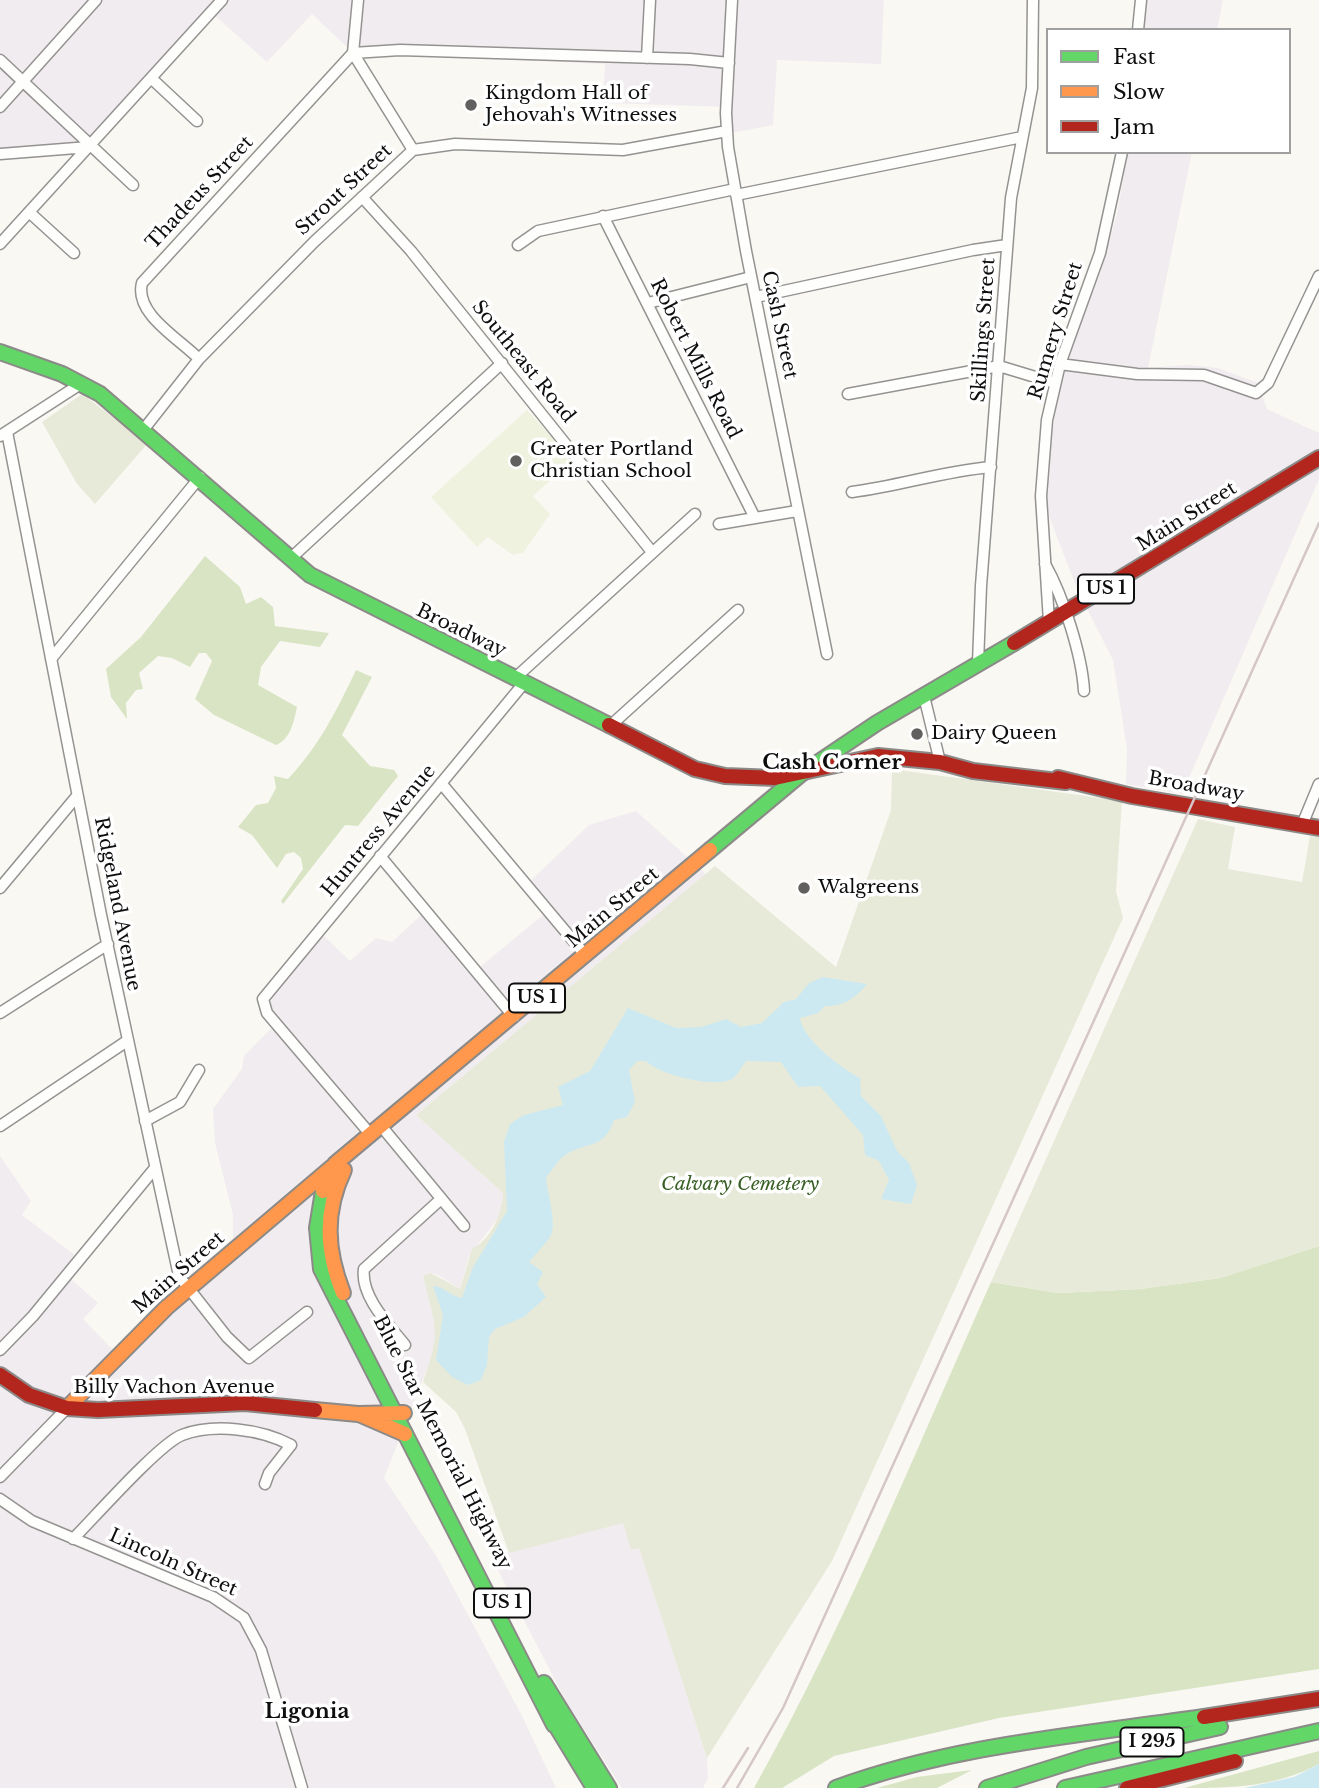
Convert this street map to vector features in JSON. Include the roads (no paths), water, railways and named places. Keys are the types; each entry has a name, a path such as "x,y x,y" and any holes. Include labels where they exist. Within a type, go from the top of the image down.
{"main road":[{"name":"Broadway","path":"0,352 82,383 144,429 290,559 322,583 654,750 713,774 768,778 800,774 863,757 940,762 967,767 972,771 1055,783 1066,782 1319,828"},
{"name":"Main Street","path":"67,1408 187,1289 800,774 978,663 1319,458"},
{"name":"Blue Star Memorial Highway","path":"372,1134 336,1185 330,1208 327,1241 333,1266 399,1412 405,1434 585,1788"},
{"name":"Blue Star Memorial Highway","path":"335,1164 319,1204 317,1252 330,1289 546,1687 609,1788"},
{"name":"Billy Vachon Avenue","path":"0,1375 29,1395 67,1408 98,1410 245,1403 358,1414 399,1412"},
{"name":"Billy Vachon Avenue","path":"358,1414 405,1434"},
{"path":"836,1788 904,1765 946,1756 1319,1702"},
{"name":"I 295","path":"987,1788 1086,1756 1319,1702"},
{"name":"US 1","path":"549,1714 593,1788"},
{"name":"I 295","path":"1065,1788 1319,1731"},
{"path":"1127,1788 1319,1740"}],"street":[{"path":"0,107 96,0"},
{"path":"0,244 222,0"},
{"path":"358,0 353,53 413,150"},
{"path":"648,58 650,0"},
{"name":"Cash Street","path":"732,0 726,131 751,277 827,654"},
{"name":"Skillings Street","path":"978,663 1007,245 1022,136 1032,88 1033,0"},
{"path":"1138,28 1141,0"},
{"path":"353,53 400,50 729,63"},
{"name":"Thadeus Street","path":"199,359 144,308 139,292 142,283 353,53"},
{"path":"0,60 89,147 133,185"},
{"path":"151,78 197,121"},
{"name":"Strout Street","path":"144,429 199,359 413,150 456,144 622,150 726,131"},
{"path":"518,245 538,231 603,216 1022,136"},
{"path":"0,155 89,147"},
{"name":"Rumery Street","path":"1049,622 1042,468 1055,383 1100,253 1122,154"},
{"name":"Southeast Road","path":"362,197 386,221 652,552"},
{"path":"29,212 74,253"},
{"name":"Robert Mills Road","path":"603,216 755,518"},
{"path":"756,297 1007,245"},
{"path":"1060,364 1138,374 1204,375 1256,393 1268,383 1319,276"},
{"path":"648,303 751,277"},
{"path":"290,559 502,363"},
{"path":"848,394 999,366 1055,383"},
{"path":"4,434 82,383"},
{"name":"Ridgeland Avenue","path":"4,434 127,1041 179,1276 187,1289 248,1358 307,1312"},
{"path":"852,492 961,470 990,467"},
{"path":"51,659 200,477"},
{"path":"719,524 797,511"},
{"name":"Huntress Avenue","path":"372,1134 267,1013 263,1003 266,993 441,783 519,681 695,514"},
{"name":"Rumery Street","path":"1045,564 1058,586 1064,613 1083,664 1084,691"},
{"path":"610,726 738,610"},
{"path":"925,696 940,762"},
{"path":"441,783 586,956"},
{"path":"1302,825 1319,784"},
{"path":"0,888 77,796"},
{"path":"380,856 514,1017"},
{"path":"0,1013 108,944"},
{"path":"0,1126 127,1041"},
{"path":"145,1121 180,1102 199,1070"},
{"path":"372,1134 441,1199 464,1226"},
{"path":"0,1350 33,1316 155,1168"},
{"path":"405,1345 376,1306 362,1278 364,1269 441,1199"},
{"name":"Main Street","path":"0,1477 67,1408"},
{"path":"74,1539 179,1436 202,1431 240,1430 274,1437 291,1446 269,1473 265,1484"},
{"name":"Lincoln Street","path":"0,1499 17,1513 214,1597 244,1618 261,1650 302,1788"}],"water":[{"path":"823,977 867,984 849,1001 825,1006 818,1013 800,1018 815,1044 843,1068 860,1078 861,1096 881,1116 897,1151 909,1163 917,1185 911,1204 881,1199 889,1180 879,1161 865,1155 863,1135 820,1086 798,1087 781,1062 746,1061 732,1079 713,1082 687,1079 662,1071 646,1061 637,1061 629,1070 635,1102 627,1117 614,1120 610,1130 600,1141 565,1155 546,1177 553,1229 529,1262 543,1272 537,1284 546,1297 524,1317 495,1329 489,1337 487,1365 481,1380 468,1385 452,1377 436,1360 443,1315 433,1286 462,1298 472,1269 507,1211 504,1142 510,1124 524,1115 563,1105 558,1087 590,1071 628,1008 676,1028 701,1027 726,1019 741,1027 762,1023 784,1002 796,999 809,983"},
{"path":"1319,1764 1319,1788 1244,1788 1294,1777"}],"railway":[{"path":"737,1788 783,1708 1319,523"},
{"path":"723,1788 748,1748"}],"place":[{"name":"Kingdom Hall of Jehovah's Witnesses","path":"471,105"},
{"name":"Greater Portland Christian School","path":"516,461"},
{"name":"Dairy Queen","path":"917,734"},
{"name":"Walgreens","path":"804,888"}],"district":[{"name":"Cash Corner","path":"832,763"},
{"name":"Ligonia","path":"307,1712"}],"park label":[{"name":"Calvary Cemetery","path":"740,1185"}]}
